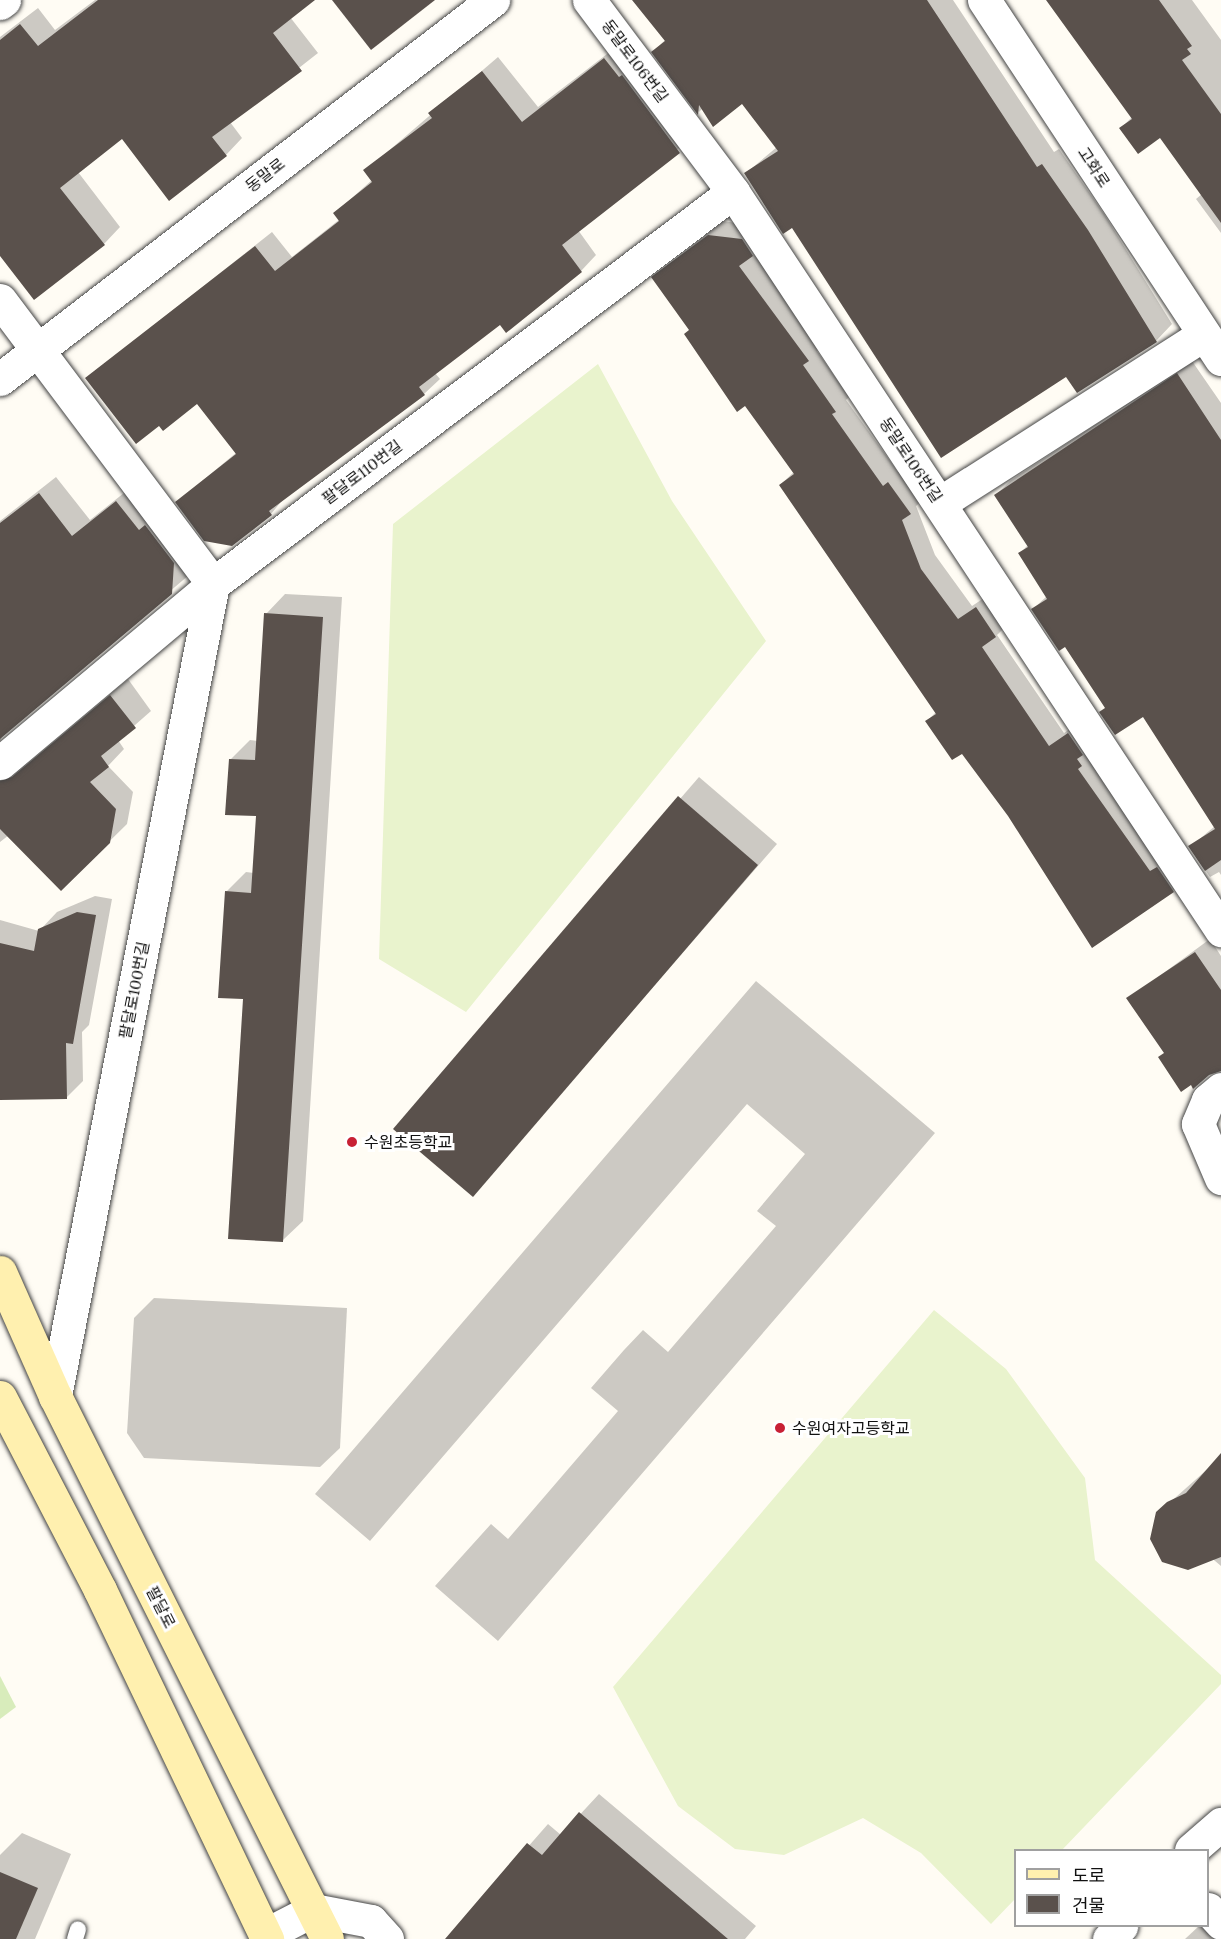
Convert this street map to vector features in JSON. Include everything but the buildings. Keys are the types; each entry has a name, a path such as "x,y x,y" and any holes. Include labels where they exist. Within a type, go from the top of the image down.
{"main road":[{"name":"팔달로","path":"0,1272 55,1396 320,1925"},
{"path":"0,1398 7,1434 100,1590 266,1937"}],"street":[{"path":"0,3 4,0"},
{"name":"동말로","path":"0,378 493,0"},
{"name":"동말로106번길","path":"589,0 733,192 1221,930"},
{"name":"고화로","path":"940,503 1213,347 984,0"},
{"name":"팔달로110번길","path":"0,763 213,584 733,192"},
{"path":"0,300 213,584"},
{"name":"팔달로100번길","path":"55,1396 213,584"},
{"path":"1221,1089 1208,1100 1198,1124 1221,1178"},
{"path":"1193,1849 1221,1824"},
{"path":"1209,1910 1221,1923"},
{"path":"266,1937 320,1925 371,1921 387,1939"},
{"path":"1109,1939 1120,1927"}],"green space":[{"path":"598,364 672,501 766,641 466,1012 379,959 393,524"},
{"path":"934,1310 1006,1369 1085,1478 1095,1560 1221,1675 1221,1684 1063,1849 1014,1849 1014,1900 991,1924 921,1853 863,1818 784,1855 735,1849 678,1806 613,1687"},
{"path":"0,1676 16,1707 0,1719"}],"place":[{"name":"수원초등학교","path":"352,1142"},
{"name":"수원여자고등학교","path":"780,1428"}]}
